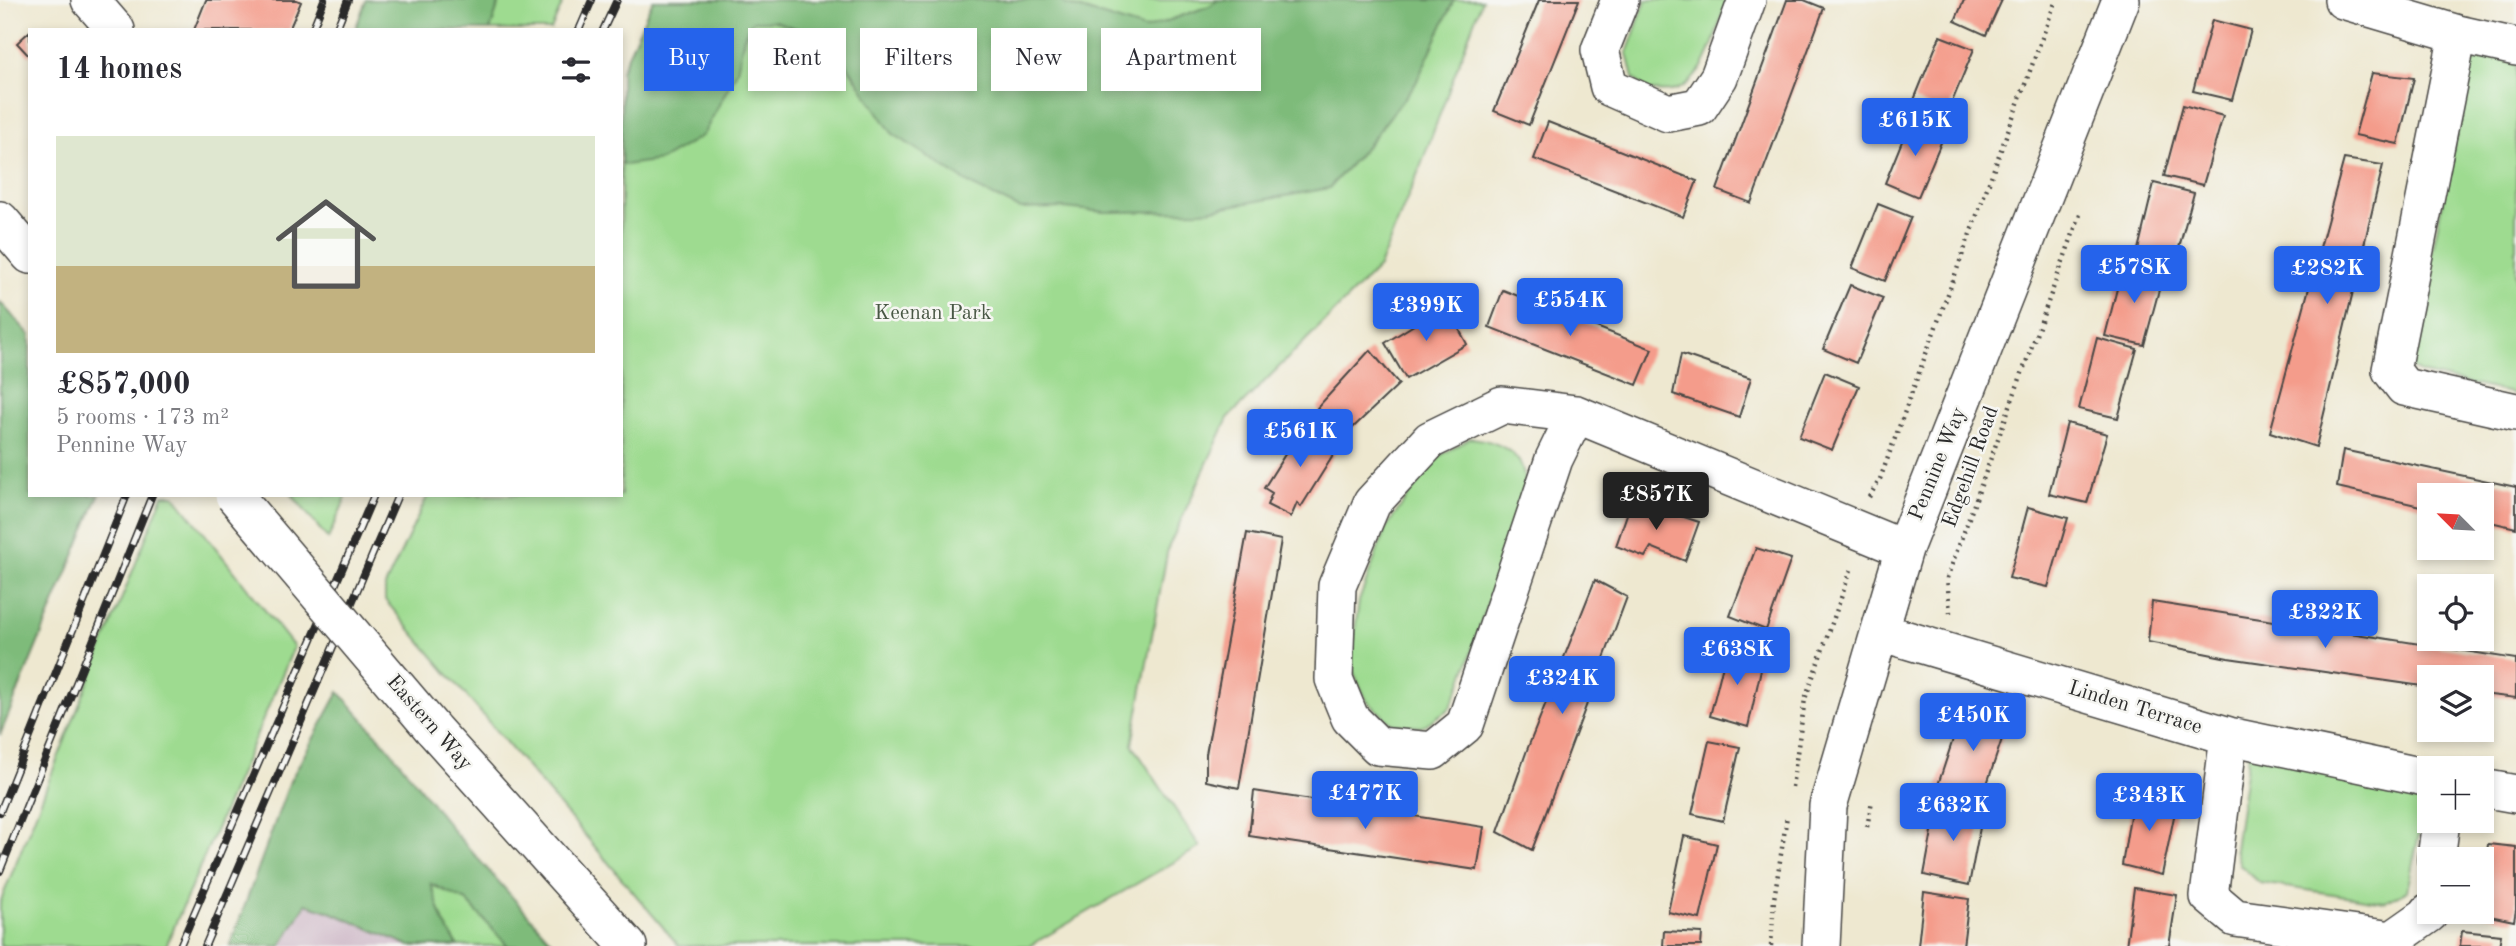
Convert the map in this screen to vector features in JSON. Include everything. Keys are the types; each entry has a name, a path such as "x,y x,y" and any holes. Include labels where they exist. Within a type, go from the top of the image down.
{"street":[{"path":"90,0 114,28"},
{"path":"1620,0 1600,50 1609,86 1668,113 1699,107 1719,77 1747,0"},
{"name":"Pennine Way","path":"1821,946 1828,806 1904,549 2121,0"},
{"path":"2343,0 2458,34 2516,47"},
{"path":"2458,34 2391,370 2404,387 2516,412"},
{"path":"0,220 28,253"},
{"path":"1576,414 1554,459 1465,725 1433,751 1378,746 1350,718 1334,679 1337,586 1372,503 1430,440 1502,405 1576,414 1904,549"},
{"name":"Eastern Way","path":"236,497 432,728 628,946"},
{"name":"Linden Terrace","path":"1880,632 2229,736 2417,775"},
{"name":"Linden Terrace","path":"2229,736 2209,896 2235,918 2392,940 2417,921"},
{"path":"2494,790 2516,794"}],"path":[{"name":"Edgehill Road","path":"1936,648 1951,611 1947,578 2082,210"},
{"path":"1866,837 1872,798"}],"shaded area":[{"path":"306,904 328,911 410,946 281,946"}],"green space":[{"path":"366,0 500,0 491,28 356,28"},
{"path":"500,0 564,0 552,28 491,28"},
{"name":"Keenan Park","path":"653,0 1482,0 1420,168 1379,267 1228,418 1168,548 1132,744 1200,847 1029,946 679,946 385,600 385,586 427,497 623,497 623,67"},
{"path":"653,0 1060,0 1065,4 1142,28 1101,28 1101,91 1261,91 1261,28 1148,28 1209,6 1218,0 1454,0 1416,83 1370,142 1329,188 1202,211 1020,209 973,186 892,133 864,91 977,91 977,28 860,28 860,85 846,64 846,28 795,28 775,21 753,21 744,37 734,77 734,28 644,28 644,91 726,91 703,135 661,160 623,164 623,67"},
{"path":"1646,0 1727,0 1704,64 1687,84 1676,90 1648,91 1633,78 1627,53"},
{"path":"2516,47 2516,394 2420,373 2409,366 2470,66 2482,49"},
{"path":"0,302 28,333 28,497 98,497 0,735"},
{"path":"1470,438 1491,442 1511,452 1521,465 1526,486 1462,681 1450,708 1422,727 1392,724 1367,701 1350,665 1359,601 1386,528 1433,460"},
{"path":"162,497 176,497 294,647 166,946 0,946 0,903"},
{"path":"294,497 346,497 328,539"},
{"path":"339,692 387,746 456,834 556,946 508,946 467,901 431,884 444,923 458,946 410,946 306,904 281,946 230,946 290,781"},
{"path":"2249,750 2417,785 2417,833 2419,833 2407,891 2385,902 2260,883 2240,865 2235,849"},
{"path":"430,884 467,901 508,946 458,946 444,923"}],"building":[{"path":"206,0 301,2 290,28 195,28"},
{"path":"1539,0 1579,0 1529,125 1494,111"},
{"path":"1787,0 1804,0 1824,8 1751,203 1717,190"},
{"path":"1964,0 2002,0 1986,35 1955,21"},
{"path":"2212,20 2251,30 2232,100 2193,91"},
{"path":"28,33 28,55 17,43"},
{"path":"1940,36 1974,49 1947,114 1914,100"},
{"path":"2372,73 2414,78 2398,144 2355,135"},
{"path":"2183,105 2223,116 2203,185 2164,176"},
{"path":"1911,119 1945,133 1918,197 1885,183"},
{"path":"1548,122 1697,181 1683,217 1534,159"},
{"path":"2344,159 2383,165 2316,447 2270,432"},
{"path":"2154,183 2194,193 2175,262 2137,254"},
{"path":"1878,204 1911,217 1885,281 1852,268"},
{"path":"2123,265 2163,275 2144,345 2105,336"},
{"path":"1850,285 1883,298 1856,363 1823,349"},
{"path":"1503,290 1652,349 1637,385 1489,327"},
{"path":"1446,305 1467,344 1406,379 1385,343"},
{"path":"2097,338 2137,349 2118,418 2079,409"},
{"path":"1370,350 1399,384 1342,438 1317,408"},
{"path":"1681,354 1751,378 1739,417 1673,394"},
{"path":"1825,372 1859,386 1832,450 1799,437"},
{"path":"1306,421 1339,446 1301,507 1297,503 1291,517 1267,505 1272,493 1264,488"},
{"path":"2067,423 2107,434 2087,503 2049,494"},
{"path":"2343,450 2516,487 2516,528 2494,523 2494,483 2417,483 2417,505 2337,487"},
{"path":"1632,500 1699,522 1685,561 1651,547 1645,557 1616,546"},
{"path":"2028,507 2068,518 2048,587 2009,578"},
{"path":"1247,533 1281,540 1239,788 1206,781 1206,754"},
{"path":"1756,548 1791,559 1766,630 1730,616"},
{"path":"1595,580 1627,597 1532,850 1498,832 1527,750"},
{"path":"2152,602 2417,643 2417,651 2465,651 2516,659 2516,698 2494,695 2494,665 2417,665 2417,685 2228,658 2148,642"},
{"path":"1727,649 1764,656 1748,727 1710,716"},
{"path":"1963,709 2009,718 1982,799 1937,788"},
{"path":"1709,741 1740,747 1723,821 1692,814"},
{"path":"1254,791 1484,827 1477,870 1249,836"},
{"path":"2134,792 2177,802 2162,875 2122,865"},
{"path":"1938,799 1983,812 1969,885 1924,875"},
{"path":"1684,836 1717,844 1700,919 1668,912"},
{"path":"2488,844 2516,847 2514,921 2494,917 2494,847 2488,847"},
{"path":"2134,888 2177,895 2169,946 2126,946"},
{"path":"1924,892 1969,899 1963,946 1918,946"},
{"path":"1664,931 1702,933 1701,946 1663,946"},
{"path":"2462,931 2501,935 2499,946 2460,946"}],"railway":[{"path":"313,28 324,0"},
{"path":"337,28 348,0"},
{"path":"580,28 592,0"},
{"path":"604,28 617,0"},
{"path":"0,812 126,497"},
{"path":"0,871 151,497"},
{"path":"180,946 373,497"},
{"path":"205,946 397,497"}]}
